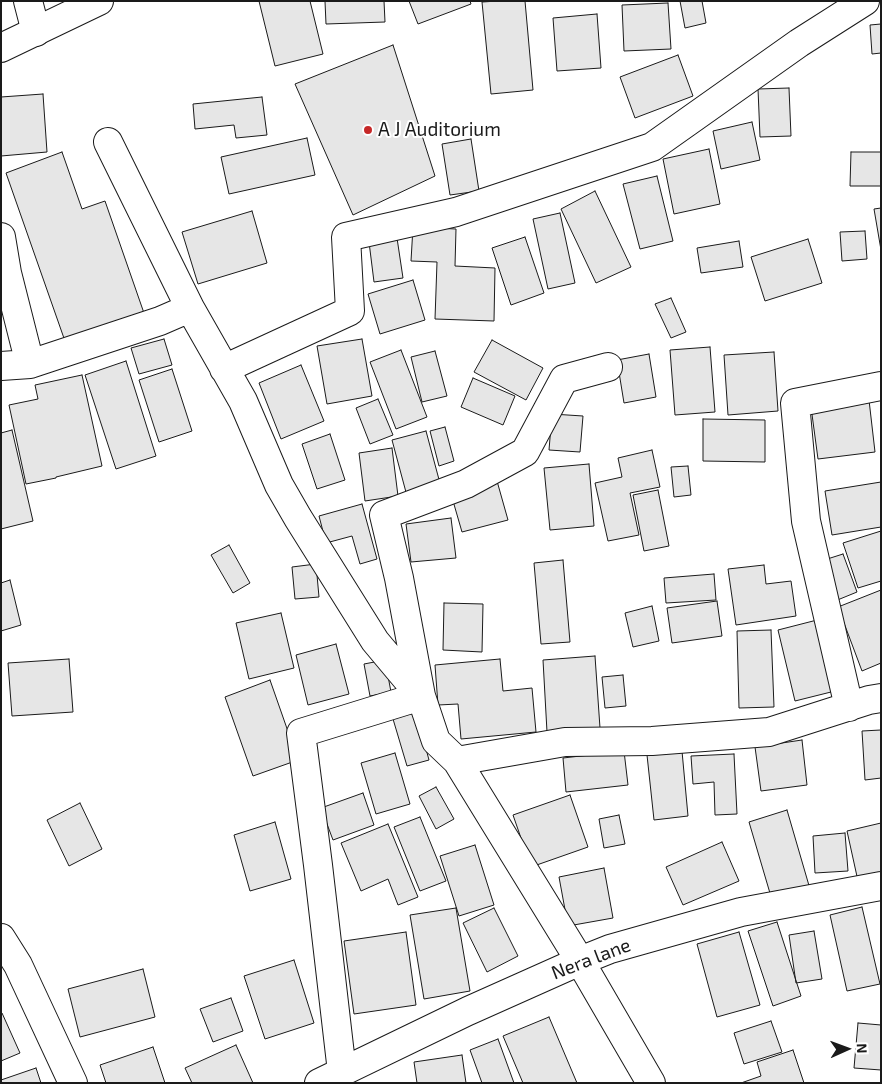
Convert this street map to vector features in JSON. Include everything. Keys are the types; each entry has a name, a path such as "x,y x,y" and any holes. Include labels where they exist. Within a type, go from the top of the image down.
{"street":[{"path":"28,1 36,32"},
{"path":"1,48 99,1"},
{"path":"224,369 350,311 346,237 456,212 652,146 865,1"},
{"path":"108,142 190,308 243,402 279,485 375,641 421,696"},
{"path":"1,237 7,272 30,364"},
{"path":"1,366 30,364 190,308"},
{"path":"608,367 564,379 525,452 466,484 384,515 400,578 421,696 436,741 457,761 580,961 651,1083"},
{"path":"849,707 806,521 795,403 881,386"},
{"path":"330,1077 318,865 300,733 421,696"},
{"path":"457,761 564,742 652,741 769,732 869,700 881,698"},
{"name":"Nera lane","path":"330,1077 468,1011 610,949 742,912 881,886"},
{"path":"1,938 18,965 73,1083"}],"building":[{"path":"259,1 310,1 323,54 275,66"},
{"path":"325,1 384,1 385,22 326,24"},
{"path":"409,1 470,1 471,4 418,24"},
{"path":"525,1 533,90 491,94 482,2"},
{"path":"680,1 702,1 706,23 685,28"},
{"path":"668,3 671,49 624,51 622,5"},
{"path":"597,14 601,68 557,71 553,18"},
{"path":"881,24 881,53 872,54 870,25"},
{"name":"A J Auditorium","path":"393,45 435,176 353,215 295,84"},
{"path":"678,55 693,96 635,118 620,77"},
{"path":"789,88 791,136 760,137 758,89"},
{"path":"43,94 47,152 1,156 1,97"},
{"path":"262,97 267,135 236,138 234,125 195,129 193,104"},
{"path":"752,122 760,160 721,169 713,131"},
{"path":"307,138 315,175 229,194 221,157"},
{"path":"471,139 479,191 450,195 442,144"},
{"path":"709,149 720,204 674,214 663,159"},
{"path":"62,152 82,209 105,201 145,316 66,344 6,173"},
{"path":"851,152 881,152 881,186 850,186"},
{"path":"657,176 673,241 640,249 623,184"},
{"path":"595,191 631,267 596,283 561,209"},
{"path":"881,208 881,250 874,209"},
{"path":"252,211 267,263 198,284 182,232"},
{"path":"560,213 575,283 548,289 533,219"},
{"path":"413,227 456,229 455,266 495,268 494,321 435,319 437,262 411,261"},
{"path":"865,231 867,259 842,261 840,232"},
{"path":"525,237 544,293 511,305 492,248"},
{"path":"397,238 403,278 374,282 369,242"},
{"path":"808,239 822,283 765,301 751,257"},
{"path":"739,241 743,267 701,273 697,248"},
{"path":"413,280 425,320 380,334 368,294"},
{"path":"671,298 686,332 671,338 655,304"},
{"path":"164,339 172,365 139,374 131,348"},
{"path":"362,339 372,396 327,404 317,346"},
{"path":"492,340 543,368 526,400 474,372"},
{"path":"710,347 715,412 675,415 670,350"},
{"path":"401,350 427,417 396,429 370,362"},
{"path":"435,351 447,396 422,402 411,357"},
{"path":"774,352 778,411 728,415 724,355"},
{"path":"649,354 656,397 624,403 617,360"},
{"path":"126,361 156,456 116,469 85,375"},
{"path":"301,365 324,421 281,439 259,383"},
{"path":"172,369 192,431 159,442 139,380"},
{"path":"82,375 102,466 26,484 9,405 38,399 35,385"},
{"path":"473,378 515,396 503,425 461,407"},
{"path":"378,399 393,435 370,444 356,408"},
{"path":"869,400 875,452 818,459 811,407"},
{"path":"552,414 583,416 580,452 549,450"},
{"path":"703,419 765,420 765,462 703,461"},
{"path":"445,427 454,461 439,466 430,431"},
{"path":"12,430 33,521 1,529 1,433"},
{"path":"426,431 441,487 407,496 392,440"},
{"path":"330,434 345,480 317,489 302,444"},
{"path":"392,448 398,496 365,501 359,453"},
{"path":"652,450 660,487 630,493 639,535 608,541 595,483 622,477 618,458"},
{"path":"589,464 594,526 550,530 544,468"},
{"path":"688,466 691,495 674,497 671,467"},
{"path":"497,481 508,520 462,532 451,494"},
{"path":"881,482 881,527 832,535 825,491"},
{"path":"658,490 669,546 644,551 633,495"},
{"path":"362,504 377,559 360,564 352,536 326,543 319,516"},
{"path":"451,518 456,558 411,562 406,524"},
{"path":"881,531 881,581 858,588 843,543"},
{"path":"229,545 250,583 233,593 211,555"},
{"path":"843,554 857,592 835,601 821,561"},
{"path":"563,560 570,642 541,644 534,563"},
{"path":"316,564 319,597 295,599 292,567"},
{"path":"764,565 766,584 791,581 796,616 736,625 728,569"},
{"path":"714,574 716,600 666,603 664,578"},
{"path":"10,580 21,625 1,631 1,583"},
{"path":"881,590 881,663 862,671 838,607"},
{"path":"717,601 722,636 672,643 667,608"},
{"path":"444,603 483,604 482,652 443,650"},
{"path":"652,606 659,641 633,647 625,613"},
{"path":"281,613 294,668 249,679 236,623"},
{"path":"821,619 839,690 795,701 778,630"},
{"path":"771,630 774,707 739,708 737,631"},
{"path":"336,644 349,694 308,705 296,655"},
{"path":"595,656 600,728 547,732 543,660"},
{"path":"69,659 73,712 12,716 8,663"},
{"path":"500,659 503,691 532,688 536,732 461,739 458,704 438,705 435,665"},
{"path":"385,660 391,692 370,696 364,664"},
{"path":"623,675 626,706 605,708 602,677"},
{"path":"270,680 298,760 253,776 225,697"},
{"path":"416,712 429,760 407,766 393,719"},
{"path":"881,730 881,778 865,780 862,731"},
{"path":"802,740 807,785 761,791 755,747"},
{"path":"624,751 628,785 566,792 563,758"},
{"path":"682,751 688,816 654,820 647,755"},
{"path":"395,753 410,804 376,814 361,763"},
{"path":"734,754 737,814 715,815 714,782 693,784 691,756"},
{"path":"436,787 454,819 436,829 419,796"},
{"path":"363,793 374,825 333,840 321,808"},
{"path":"570,795 588,847 531,867 513,815"},
{"path":"80,803 102,849 69,866 47,820"},
{"path":"787,810 810,889 772,900 749,822"},
{"path":"619,815 625,844 604,848 599,819"},
{"path":"420,817 446,881 420,891 394,827"},
{"path":"275,822 291,879 250,891 234,835"},
{"path":"881,823 881,876 858,881 847,831"},
{"path":"388,824 418,897 398,905 388,879 361,891 341,843"},
{"path":"845,833 848,871 815,873 813,836"},
{"path":"722,842 739,881 683,905 666,867"},
{"path":"475,845 494,905 459,916 440,856"},
{"path":"604,868 613,918 568,926 559,877"},
{"path":"862,907 880,984 847,991 830,915"},
{"path":"456,908 470,991 424,999 410,915"},
{"path":"494,908 518,956 487,972 463,923"},
{"path":"777,922 801,996 773,1006 748,931"},
{"path":"814,931 822,979 796,983 789,935"},
{"path":"406,932 416,1005 354,1014 344,941"},
{"path":"739,932 760,1005 717,1017 697,944"},
{"path":"294,960 314,1023 265,1039 244,976"},
{"path":"143,969 155,1017 80,1037 68,989"},
{"path":"231,998 243,1031 213,1042 200,1009"},
{"path":"1,1013 20,1053 1,1061"},
{"path":"549,1017 577,1083 523,1083 503,1036"},
{"path":"771,1021 782,1052 744,1064 734,1033"},
{"path":"858,1023 881,1025 881,1070 854,1068"},
{"path":"498,1039 514,1083 482,1083 470,1050"},
{"path":"236,1045 253,1083 192,1083 185,1068"},
{"path":"153,1047 165,1083 106,1083 100,1065"},
{"path":"793,1050 804,1083 741,1083 761,1076 757,1062"},
{"path":"462,1055 466,1083 417,1083 414,1062"},
{"path":"36,1068 41,1083 1,1083 1,1080"}],"place":[{"name":"A J Auditorium","path":"368,130"}]}
